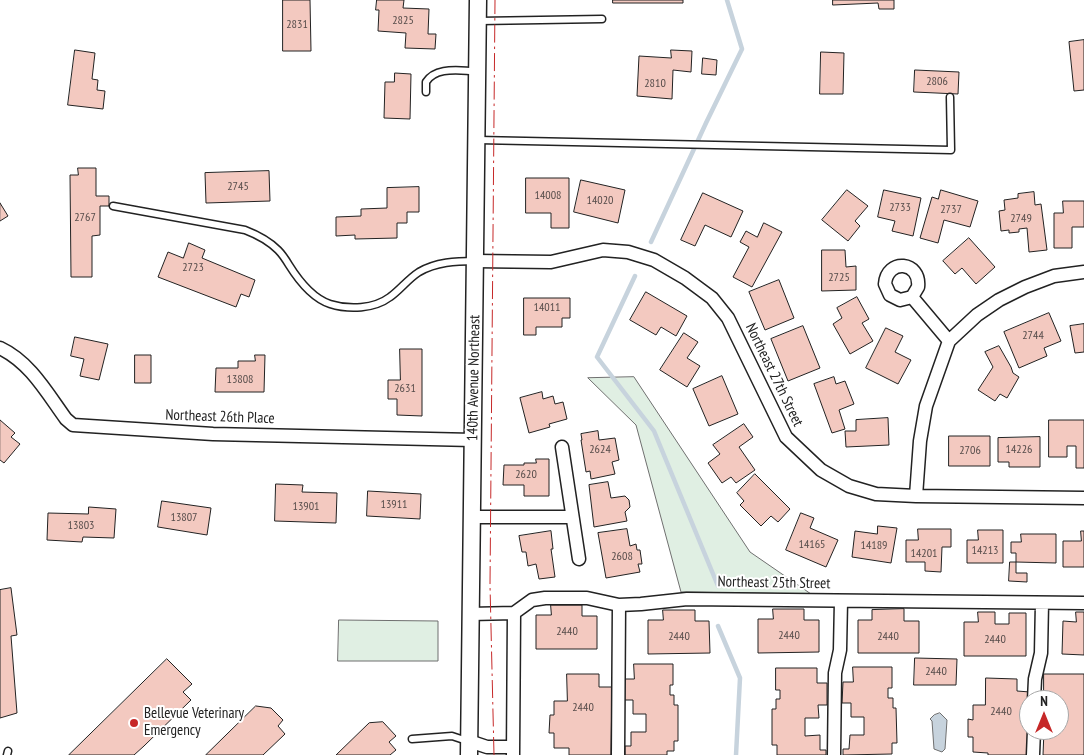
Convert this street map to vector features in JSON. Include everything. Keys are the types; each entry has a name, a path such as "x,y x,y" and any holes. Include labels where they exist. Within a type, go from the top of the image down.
{"street":[{"name":"140th Avenue Northeast","path":"469,748 478,0"},
{"name":"Northeast 27th Street","path":"475,261 551,262 603,250 628,252 654,260 685,278 712,298 728,318 786,437 821,470 849,486 876,494 1084,498"},
{"path":"916,496 920,442 926,406 949,342 977,315 1007,295 1054,276 1084,272"},
{"path":"912,297 949,342"},
{"name":"Northeast 26th Place","path":"0,348 27,366 66,419 73,425 213,434 473,440"},
{"path":"562,447 579,559"},
{"path":"472,517 572,517"},
{"name":"Northeast 25th Street","path":"514,614 532,600 545,598 587,598 619,605 687,599 1084,603"},
{"path":"834,755 835,672 840,650 841,600"},
{"path":"1034,690 1041,653 1042,603"},
{"path":"618,755 619,605"},
{"path":"469,748 487,747 513,751 514,614 470,614"},
{"path":"1033,755 1034,740"}],"lane":[{"path":"478,21 602,19"},
{"path":"426,92 426,82 436,74 447,71 477,71"},
{"path":"476,140 952,150 950,97"},
{"path":"113,206 245,230 262,237 279,251 311,293 330,304 355,308 373,305 389,298 419,272 432,266 453,261 475,261"},
{"path":"412,739 452,736 469,748"}],"green space":[{"path":"634,377 750,552 811,594 681,592 636,425 588,378"},
{"path":"339,620 438,621 438,661 338,661"}],"shaded area":[{"path":"940,713 947,720 945,749 942,752 934,749 932,721 930,719"}],"building":[{"path":"283,0 310,0 311,51 283,51"},
{"path":"377,0 404,0 403,8 429,9 428,34 436,34 435,49 405,48 406,33 378,31 379,10 376,10"},
{"path":"613,0 683,0 683,3 613,3"},
{"path":"833,0 894,0 894,9 879,9 878,3 833,5"},
{"path":"1084,40 1084,90 1074,91 1069,42"},
{"path":"75,50 95,53 92,79 98,80 97,90 105,91 103,109 68,105"},
{"path":"671,50 692,51 691,72 673,70 672,99 637,96 639,56 671,58"},
{"path":"821,52 844,53 843,94 820,94"},
{"path":"703,58 717,60 716,75 702,74"},
{"path":"915,70 959,72 958,94 914,92"},
{"path":"395,73 411,74 410,119 384,118 385,82 394,82"},
{"path":"78,168 96,168 96,196 109,196 109,206 100,206 100,235 92,236 92,277 71,277 70,175 78,175"},
{"path":"269,171 270,201 206,203 205,173"},
{"path":"526,178 569,178 569,228 551,228 551,213 526,213"},
{"path":"581,180 625,190 618,223 574,212"},
{"path":"419,187 419,212 407,212 407,223 397,223 397,238 355,239 355,235 336,236 336,217 361,216 361,209 387,208 387,188"},
{"path":"847,190 868,206 855,221 860,226 848,241 822,220"},
{"path":"884,190 921,198 913,236 892,231 895,221 878,217"},
{"path":"941,190 978,201 970,227 944,220 938,243 920,238 932,197 938,199"},
{"path":"1034,192 1035,205 1041,204 1047,250 1029,252 1027,228 1019,229 1019,232 1009,233 1009,230 1001,231 999,211 1005,210 1004,200 1018,198 1018,194"},
{"path":"703,193 743,211 731,237 705,225 695,246 681,240"},
{"path":"1063,201 1084,201 1084,227 1072,227 1072,248 1054,248 1054,213 1063,213"},
{"path":"0,203 8,216 0,221"},
{"path":"764,223 782,232 752,287 733,277 749,247 740,242 746,231 757,237"},
{"path":"969,238 995,267 976,284 962,268 955,274 943,261"},
{"path":"189,243 205,250 202,258 255,280 249,297 241,294 236,307 158,277 168,252 183,258"},
{"path":"822,250 845,250 846,267 856,266 856,290 822,291"},
{"path":"779,280 794,318 765,330 749,292"},
{"path":"646,292 687,316 676,336 661,327 656,335 630,320"},
{"path":"857,297 869,319 862,323 873,341 850,354 833,324 842,318 837,308"},
{"path":"524,298 570,298 570,318 562,318 562,327 536,327 536,335 524,335"},
{"path":"1049,313 1061,341 1044,348 1047,356 1019,368 1004,332"},
{"path":"1084,324 1084,352 1075,353 1070,326"},
{"path":"803,326 820,368 788,381 771,339"},
{"path":"886,328 903,336 895,352 911,360 898,384 866,368"},
{"path":"684,333 698,342 687,358 700,366 687,387 660,370"},
{"path":"75,337 108,344 99,380 80,376 84,359 71,356"},
{"path":"999,346 1013,373 1019,377 1007,398 1000,394 995,401 978,390 993,367 985,352"},
{"path":"400,349 422,349 422,416 397,415 397,399 388,399 388,380 400,380"},
{"path":"135,355 151,355 151,383 135,383"},
{"path":"255,355 265,355 264,392 215,392 216,368 238,368 238,361 255,361"},
{"path":"722,376 738,414 709,426 693,389"},
{"path":"834,377 836,384 845,381 854,404 839,410 845,429 832,433 814,384"},
{"path":"542,392 543,399 553,396 555,404 563,402 567,419 549,424 550,427 529,433 520,398"},
{"path":"888,418 889,445 846,447 845,431 856,431 856,420"},
{"path":"0,420 15,433 11,437 20,444 4,463 0,460"},
{"path":"1049,420 1084,420 1084,468 1076,468 1076,446 1067,446 1067,457 1049,457"},
{"path":"744,424 753,437 739,447 755,470 736,483 731,477 722,483 708,463 720,454 713,445"},
{"path":"598,431 599,440 615,438 619,460 612,462 615,474 591,479 590,471 586,472 581,434"},
{"path":"949,436 990,436 990,466 949,466"},
{"path":"1040,437 1040,467 1009,467 1009,462 998,462 998,438"},
{"path":"536,459 549,459 549,496 524,496 524,485 503,485 504,465 536,463"},
{"path":"755,474 790,509 778,522 771,516 761,526 740,505 744,501 737,493"},
{"path":"608,482 611,498 625,496 629,500 630,507 625,512 627,521 594,527 589,485"},
{"path":"276,484 303,485 302,492 337,493 336,523 275,521"},
{"path":"368,491 421,494 420,519 367,516"},
{"path":"162,501 211,508 207,535 158,527"},
{"path":"89,507 116,509 114,538 83,537 82,542 47,540 48,513 88,514"},
{"path":"801,513 814,518 810,528 838,540 826,567 786,550"},
{"path":"878,526 897,528 891,563 852,557 855,531 877,534"},
{"path":"627,529 630,546 636,544 637,550 640,550 642,564 638,564 640,572 606,578 598,533"},
{"path":"918,529 951,529 951,547 942,547 941,572 925,571 925,562 906,562 906,540 918,540"},
{"path":"978,530 1003,530 1003,563 967,563 967,540 978,540"},
{"path":"551,531 553,549 551,549 555,577 539,579 536,564 528,566 526,552 522,552 519,536"},
{"path":"1081,531 1084,531 1084,567 1063,567 1063,541 1081,541"},
{"path":"1021,534 1056,534 1056,563 1016,562 1016,553 1011,553 1011,542 1021,542"},
{"path":"1010,562 1016,562 1016,573 1027,573 1027,582 1009,581"},
{"path":"11,588 17,635 11,636 17,713 0,718 0,590"},
{"path":"551,605 582,605 582,616 597,616 597,649 536,649 536,615 551,615"},
{"path":"773,609 804,609 804,620 819,620 819,652 758,653 758,619 773,619"},
{"path":"904,609 904,621 919,621 919,653 858,653 858,620 872,620 872,610"},
{"path":"663,610 695,610 695,621 709,621 710,653 648,654 648,620 663,620"},
{"path":"978,612 995,612 995,624 1009,624 1009,613 1026,613 1026,656 964,656 964,622 978,622"},
{"path":"1076,612 1084,612 1084,655 1062,654 1063,621 1076,622"},
{"path":"915,658 957,659 956,685 914,685"},
{"name":"Bellevue Veterinary Emergency","path":"167,659 192,684 183,692 191,700 134,755 69,755"},
{"path":"634,664 673,664 673,685 670,685 670,695 674,695 674,705 678,705 678,741 674,741 674,751 667,751 667,755 625,755 625,746 631,746 631,732 646,732 646,714 633,714 633,700 624,700 624,679 634,679"},
{"path":"853,667 892,667 892,688 888,688 888,698 893,698 893,708 896,708 897,743 892,743 892,754 843,755 843,749 849,749 850,735 864,735 864,717 851,717 851,703 842,703 843,682 853,682"},
{"path":"776,668 817,668 817,683 827,683 827,705 818,705 819,718 805,718 805,736 820,735 820,750 826,750 826,755 777,755 777,745 772,745 772,709 776,709 776,699 780,699 780,690 776,690"},
{"path":"567,674 599,674 599,687 612,687 611,755 569,755 569,748 554,748 554,733 549,733 550,715 554,715 554,701 567,701"},
{"path":"1044,674 1084,674 1084,755 1043,755 1044,740 1069,740 1069,690 1044,690"},
{"path":"986,678 1017,679 1017,691 1019,691 1019,740 1029,740 1029,755 988,755 988,753 973,752 973,737 968,737 968,719 973,720 973,705 985,705"},
{"path":"256,706 271,708 283,720 278,726 285,734 263,755 206,755"},
{"path":"383,722 396,736 389,742 396,750 390,755 336,755 369,723"}],"waterway":[{"path":"651,242 742,49 727,0"},
{"path":"635,276 597,357 654,431 718,586"},
{"path":"718,626 740,678 736,755"}],"power":[{"path":"494,755 490,585 495,0"}],"place":[{"name":"Bellevue Veterinary Emergency","path":"134,723"}]}
